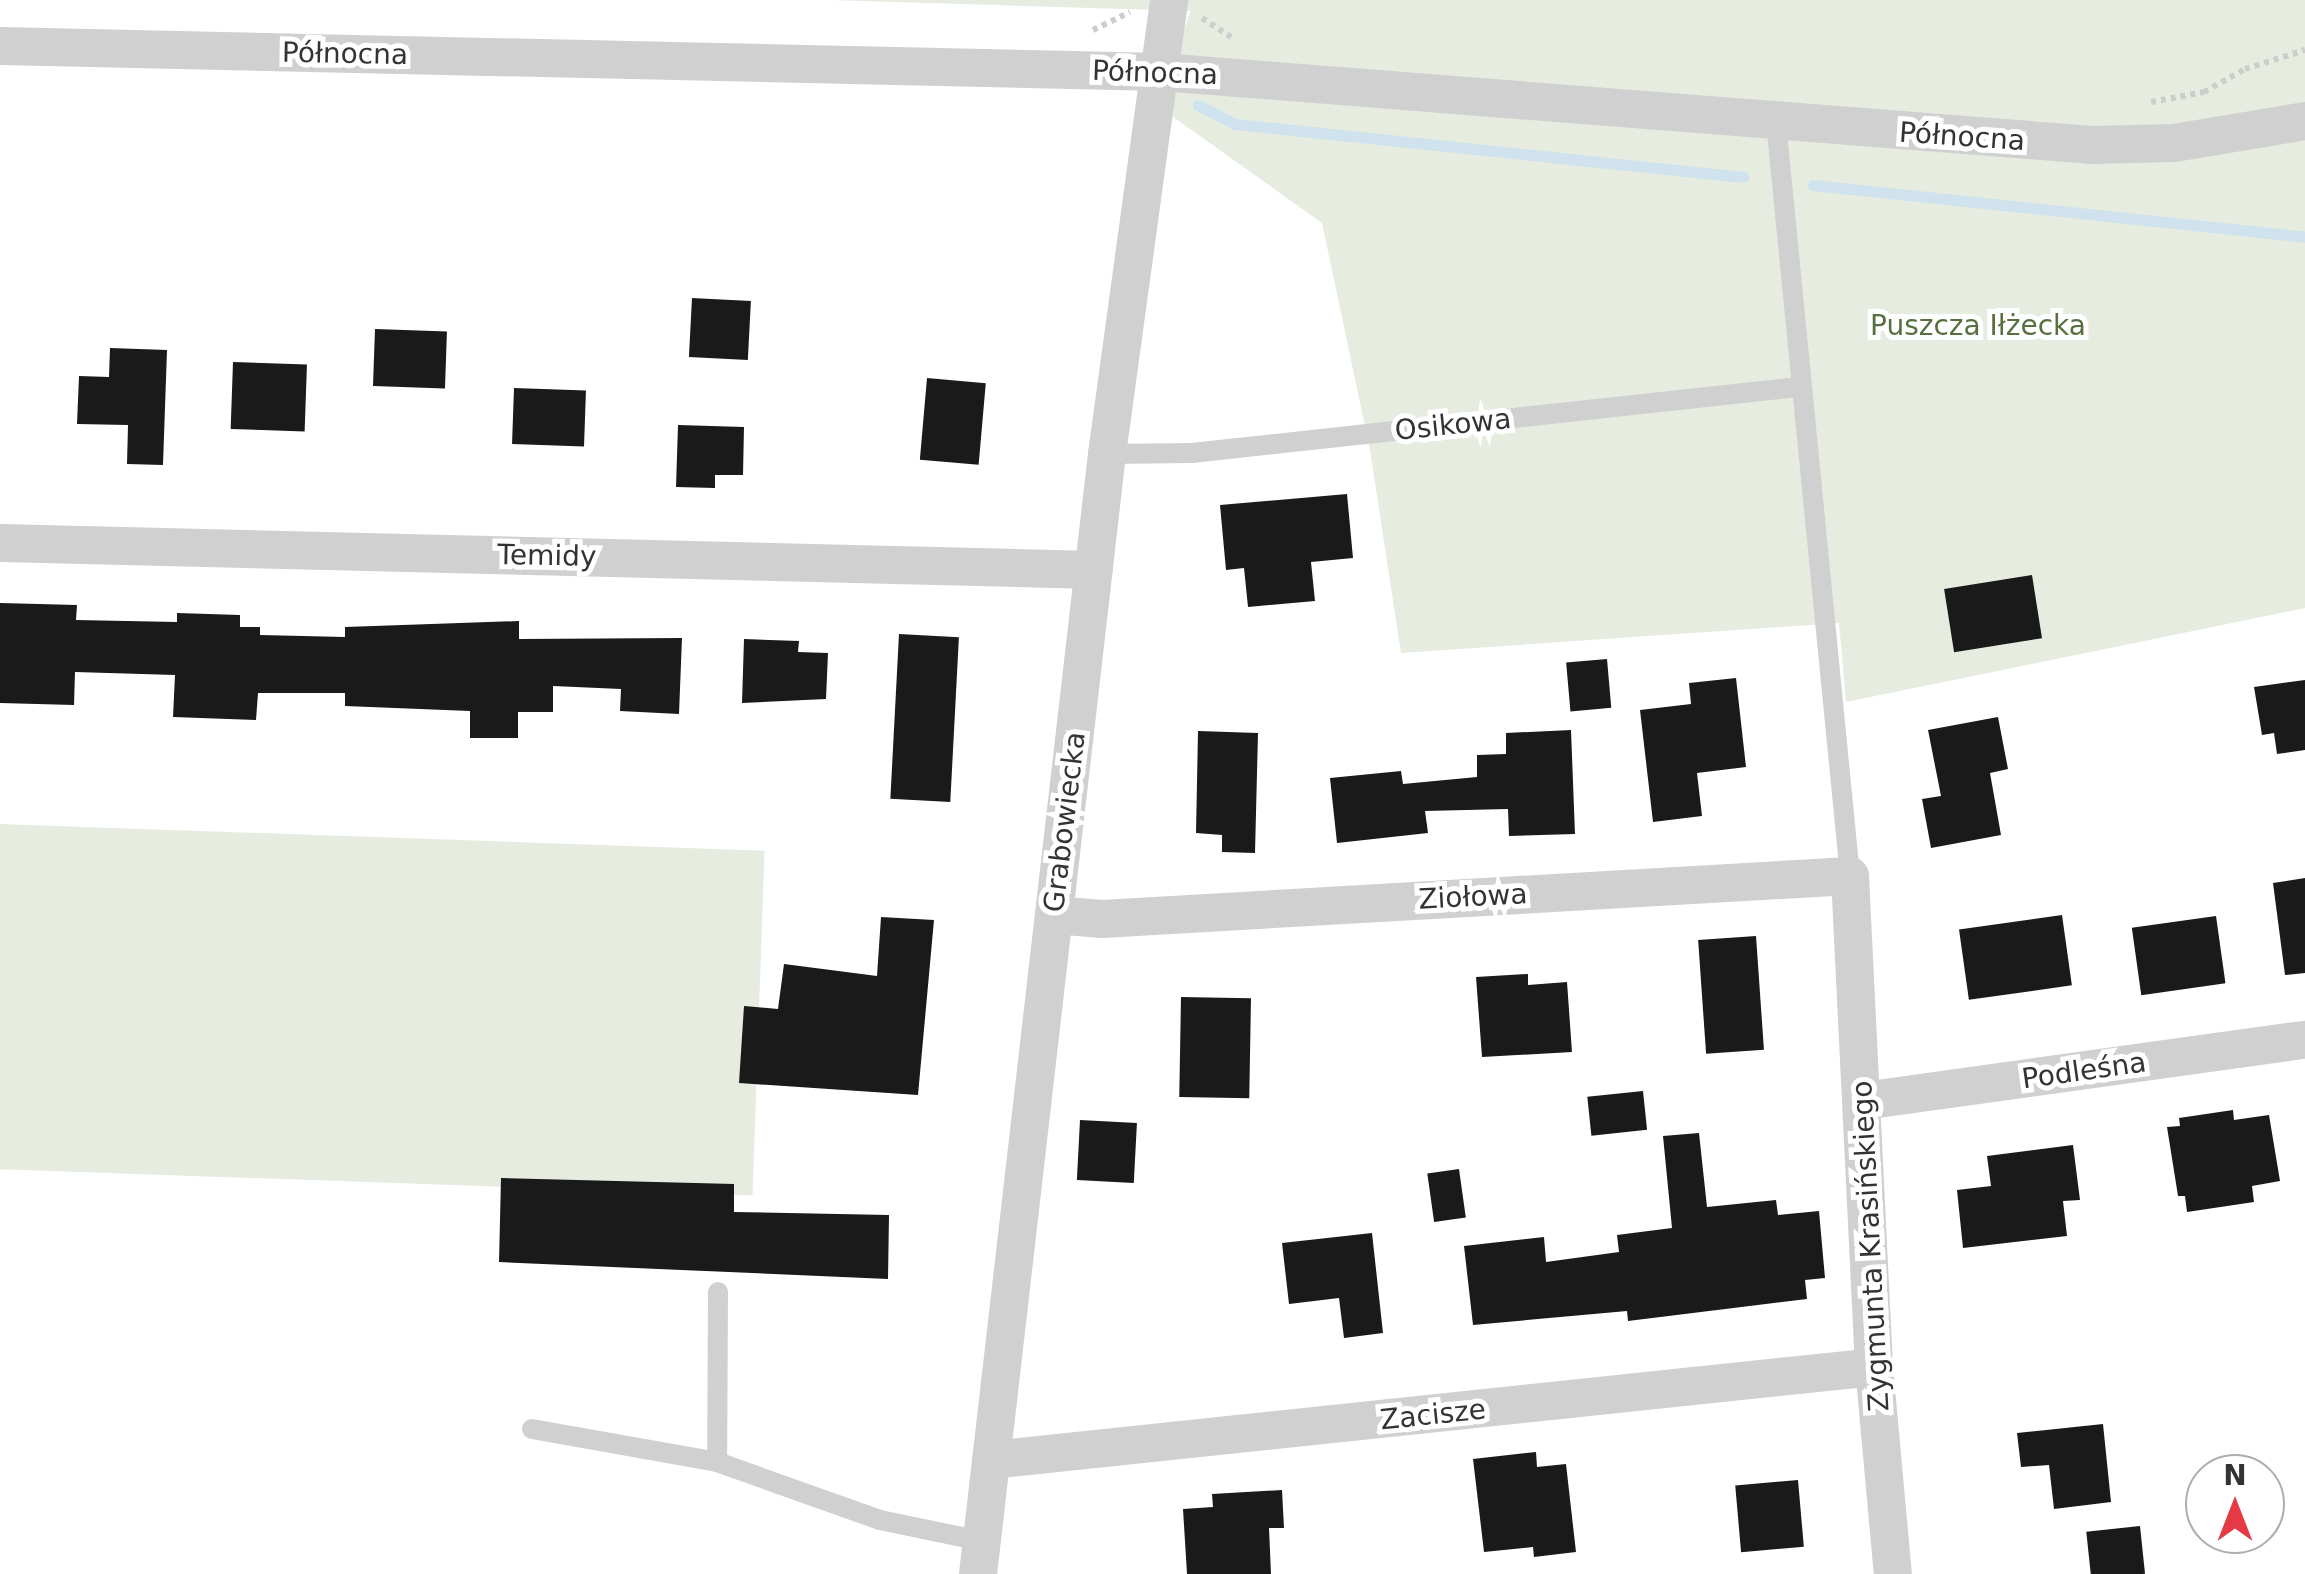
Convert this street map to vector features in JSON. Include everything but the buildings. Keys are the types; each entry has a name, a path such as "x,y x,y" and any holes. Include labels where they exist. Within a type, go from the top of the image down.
{"street":[{"name":"Grabowiecka","path":"979,1558 1108,454 1170,0"},
{"name":"Północna","path":"0,46 1161,72 2092,145 2174,142 2305,121"},
{"name":"Temidy","path":"0,543 1094,570"},
{"name":"Ziołowa","path":"1054,915 1102,918 1850,876"},
{"name":"Zygmunta Krasińskiego","path":"1850,876 1874,1367 1893,1574"},
{"name":"Podleśna","path":"1863,1101 2305,1040"},
{"name":"Zacisze","path":"991,1460 1874,1367"}],"lane":[{"path":"1776,122 1850,876"},
{"name":"Osikowa","path":"1108,454 1192,453 1799,387"},
{"path":"717,1462 718,1292"},
{"path":"532,1429 717,1462 979,1558"}],"path":[{"path":"2268,61 2305,50"}],"green space":[{"name":"Puszcza Iłżecka","path":"830,0 2305,0 2305,608 1846,702 1839,623 1401,653 1370,450 1322,223 1155,104 1191,11"},
{"path":"0,824 765,851 752,1195 0,1169"}],"waterway":[{"path":"1198,105 1235,124 1743,177"},
{"path":"1813,185 2305,237"}]}
